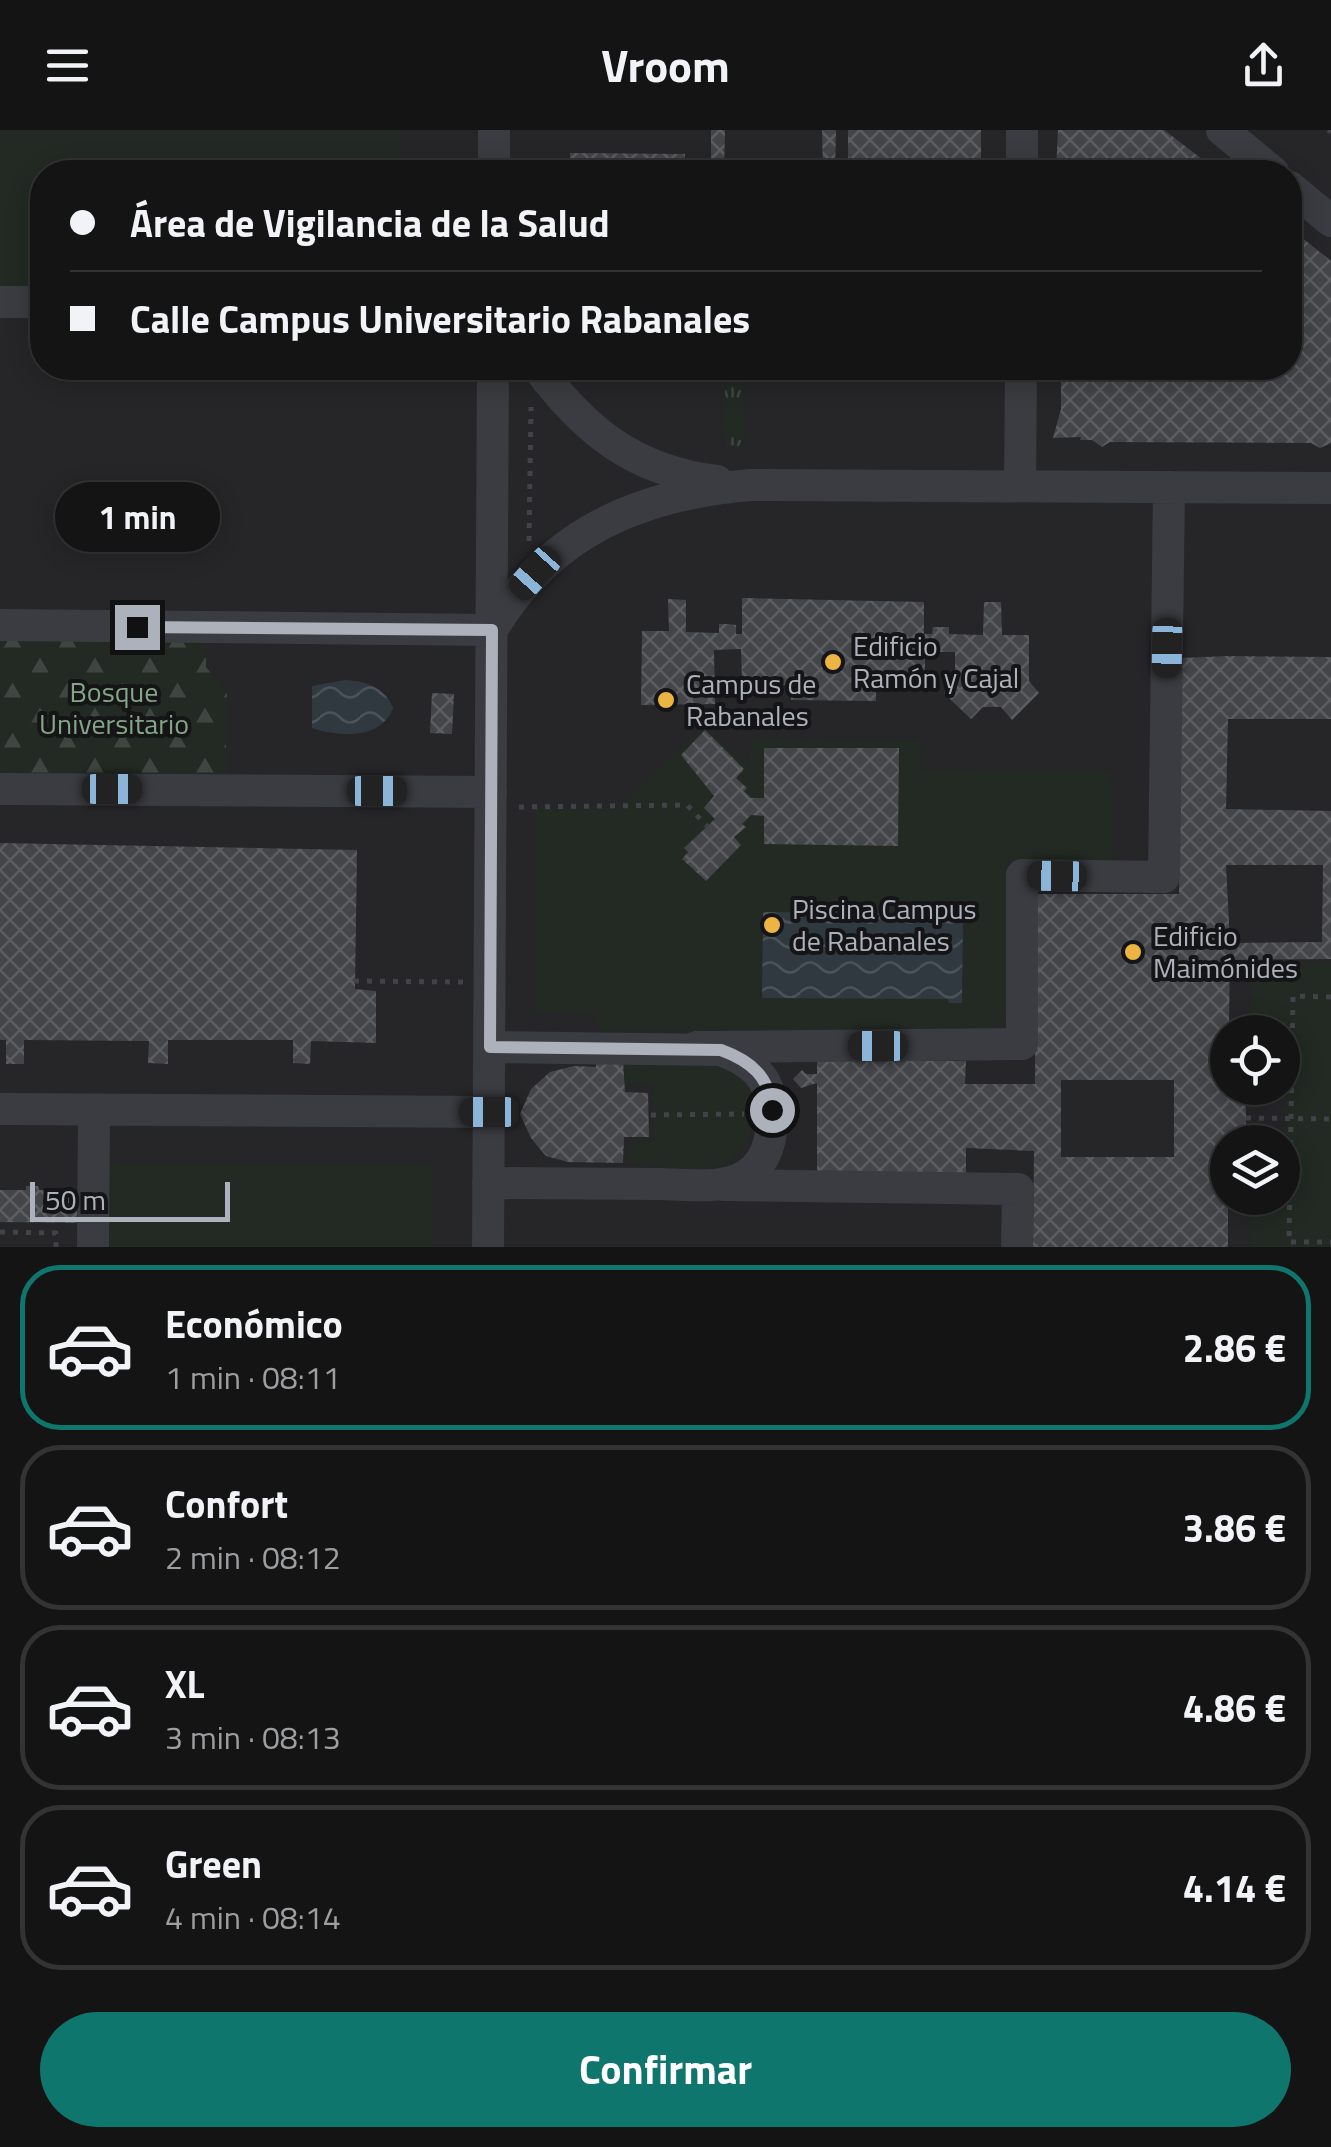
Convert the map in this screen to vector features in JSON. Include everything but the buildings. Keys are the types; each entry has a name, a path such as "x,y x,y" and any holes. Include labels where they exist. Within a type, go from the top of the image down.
{"street":[{"path":"494,130 494,160"},
{"path":"1022,130 1022,160"},
{"path":"1222,130 1258,160"},
{"path":"1302,197 1331,221"},
{"path":"0,302 30,302"},
{"path":"488,1247 493,380"},
{"path":"536,380 605,439 632,456 679,475 751,486"},
{"path":"1020,486 1021,380"},
{"path":"490,1047 1022,1044 1022,875 1164,877 1169,487"},
{"path":"492,630 535,573 592,528 636,507 718,488 1331,488"},
{"path":"0,626 492,630"},
{"path":"0,788 491,799"},
{"path":"695,1184 734,1181 749,1173 769,1147 772,1115 771,1096 755,1068 731,1054 697,1047"},
{"path":"0,1109 489,1112"},
{"path":"92,1247 94,1110"},
{"path":"488,1183 1018,1189 1017,1247"}],"path":[{"path":"530,543 534,380"},
{"path":"491,799 687,805 707,826"},
{"path":"354,981 490,982"},
{"path":"1331,996 1293,996 1290,1242 1331,1242"},
{"path":"651,1115 772,1115"},
{"path":"1246,1118 1331,1119"},
{"path":"0,1232 56,1233 56,1247"}],"shaded area":[{"name":"Campus de Rabanales","path":"0,130 1331,130 1331,1247 0,1247"}],"green space":[{"path":"0,130 400,130 399,160 30,160 30,299 0,298"},
{"path":"726,381 742,381 744,439 739,446 728,445 723,422 728,416 724,409"},
{"name":"Bosque Universitario","path":"0,625 206,627 206,667 227,694 225,790 0,789"},
{"name":"Piscina Campus de Rabanales","path":"705,725 749,767 751,739 921,741 921,770 1111,772 1112,860 1008,859 1007,1009 1005,1019 989,1032 598,1030 597,1014 535,1012 536,810 617,809"},
{"path":"1251,963 1331,963 1331,1247 1249,1247 1250,1215 1300,1215 1300,1125 1286,1125 1287,1105 1300,1105 1300,1015 1251,1015"},
{"path":"710,1059 737,1074 752,1097 753,1124 742,1149 733,1159 711,1167 627,1164 627,1144 654,1140 653,1083 625,1083 625,1060"},
{"path":"104,1164 433,1165 433,1247 104,1247"}],"water":[{"path":"345,680 380,690 393,708 387,718 379,726 358,733 312,728 312,686"},
{"path":"963,911 962,1003 949,1003 948,999 762,998 763,912"}],"place":[{"name":"Edificio Ramón y Cajal","path":"833,662"},
{"name":"Campus de Rabanales","path":"666,700"},
{"name":"Piscina Campus de Rabanales","path":"772,925"},
{"name":"Edificio Maimónides","path":"1133,952"}],"route":[{"path":"137,627 492,630 490,1047 721,1050 755,1068 771,1096 772,1110"}]}
